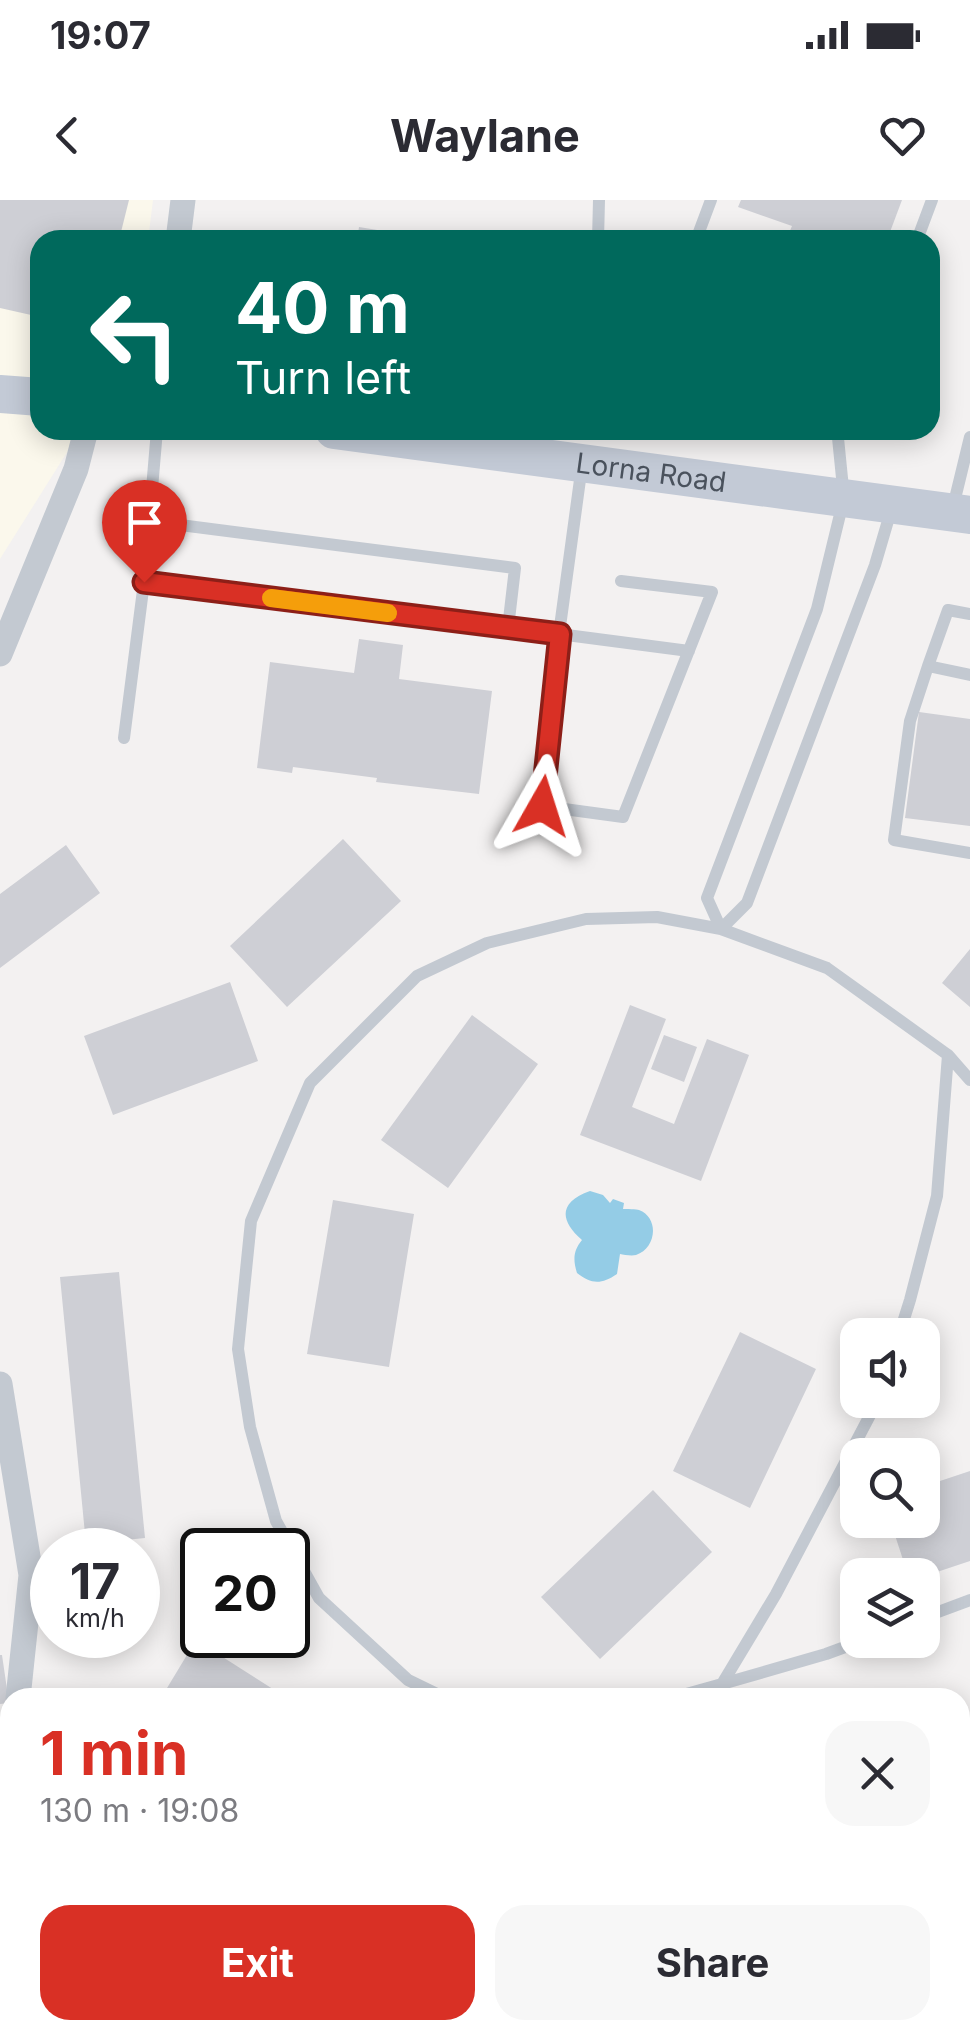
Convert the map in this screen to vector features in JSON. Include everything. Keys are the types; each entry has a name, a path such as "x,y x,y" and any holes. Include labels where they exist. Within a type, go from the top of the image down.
{"street":[{"path":"179,230 183,200"},
{"path":"0,394 30,396"},
{"path":"0,654 76,469 83,440"},
{"name":"Lorna Road","path":"417,440 961,513"},
{"path":"0,1384 32,1575 19,1688"}],"lane":[{"path":"598,230 599,200"},
{"path":"700,230 711,200"},
{"path":"920,230 932,200"},
{"path":"961,513 970,437"},
{"path":"124,738 144,582 156,440"},
{"path":"720,930 707,898 817,608 844,498 838,440"},
{"path":"582,463 542,806 623,818 712,592 621,581"},
{"path":"720,930 747,903 875,565 892,504"},
{"path":"149,522 515,568 508,628"},
{"path":"144,582 689,651"},
{"path":"970,614 948,610 928,666 910,721 894,840 970,853"},
{"path":"928,666 970,675"},
{"path":"424,1688 408,1680 319,1598 276,1520 250,1427 238,1349 251,1221 310,1083 417,976 487,943 586,919 657,918 720,930 827,968 948,1055 970,1080"},
{"path":"904,1318 936,1196 948,1055"},
{"path":"722,1684 776,1594 869,1418"},
{"path":"940,1611 970,1600"},
{"path":"708,1688 840,1649"}],"shaded area":[{"path":"0,200 153,200 149,230 30,230 30,440 75,440 0,559"}],"water":[{"path":"590,1191 603,1195 610,1203 613,1199 624,1203 623,1209 639,1210 653,1226 648,1247 636,1255 620,1254 617,1274 601,1281 577,1273 575,1256 582,1240 566,1219 572,1200"}],"building":[{"path":"0,200 129,200 122,230 30,230 30,315 0,308"},
{"path":"741,200 902,200 891,230 790,230 792,226 738,207"},
{"path":"359,639 403,645 399,679 492,691 479,794 293,767 292,773 257,768 270,662 354,673"},
{"path":"919,712 970,719 970,826 905,818"},
{"path":"343,839 401,901 287,1007 230,946"},
{"path":"66,845 100,893 0,968 0,894"},
{"path":"970,949 970,1007 942,983"},
{"path":"230,982 258,1061 113,1115 84,1036"},
{"path":"630,1005 666,1019 632,1107 674,1124 707,1039 749,1055 701,1181 580,1135"},
{"path":"472,1015 538,1064 448,1188 381,1140"},
{"path":"664,1035 697,1047 684,1082 651,1069"},
{"path":"333,1200 414,1214 389,1367 307,1354"},
{"path":"119,1272 144,1528 84,1528 60,1277"},
{"path":"740,1332 816,1369 750,1508 673,1471"},
{"path":"970,1471 970,1561 940,1571 940,1558 902,1558 896,1538 940,1538 940,1481"},
{"path":"653,1490 712,1552 600,1659 541,1597"},
{"path":"0,1655 2,1655 7,1688 0,1688"},
{"path":"185,1658 224,1658 271,1688 167,1688"}],"slow traffic":[{"path":"271,598 388,613"}],"route":[{"path":"144,582 560,634 542,806"}]}
